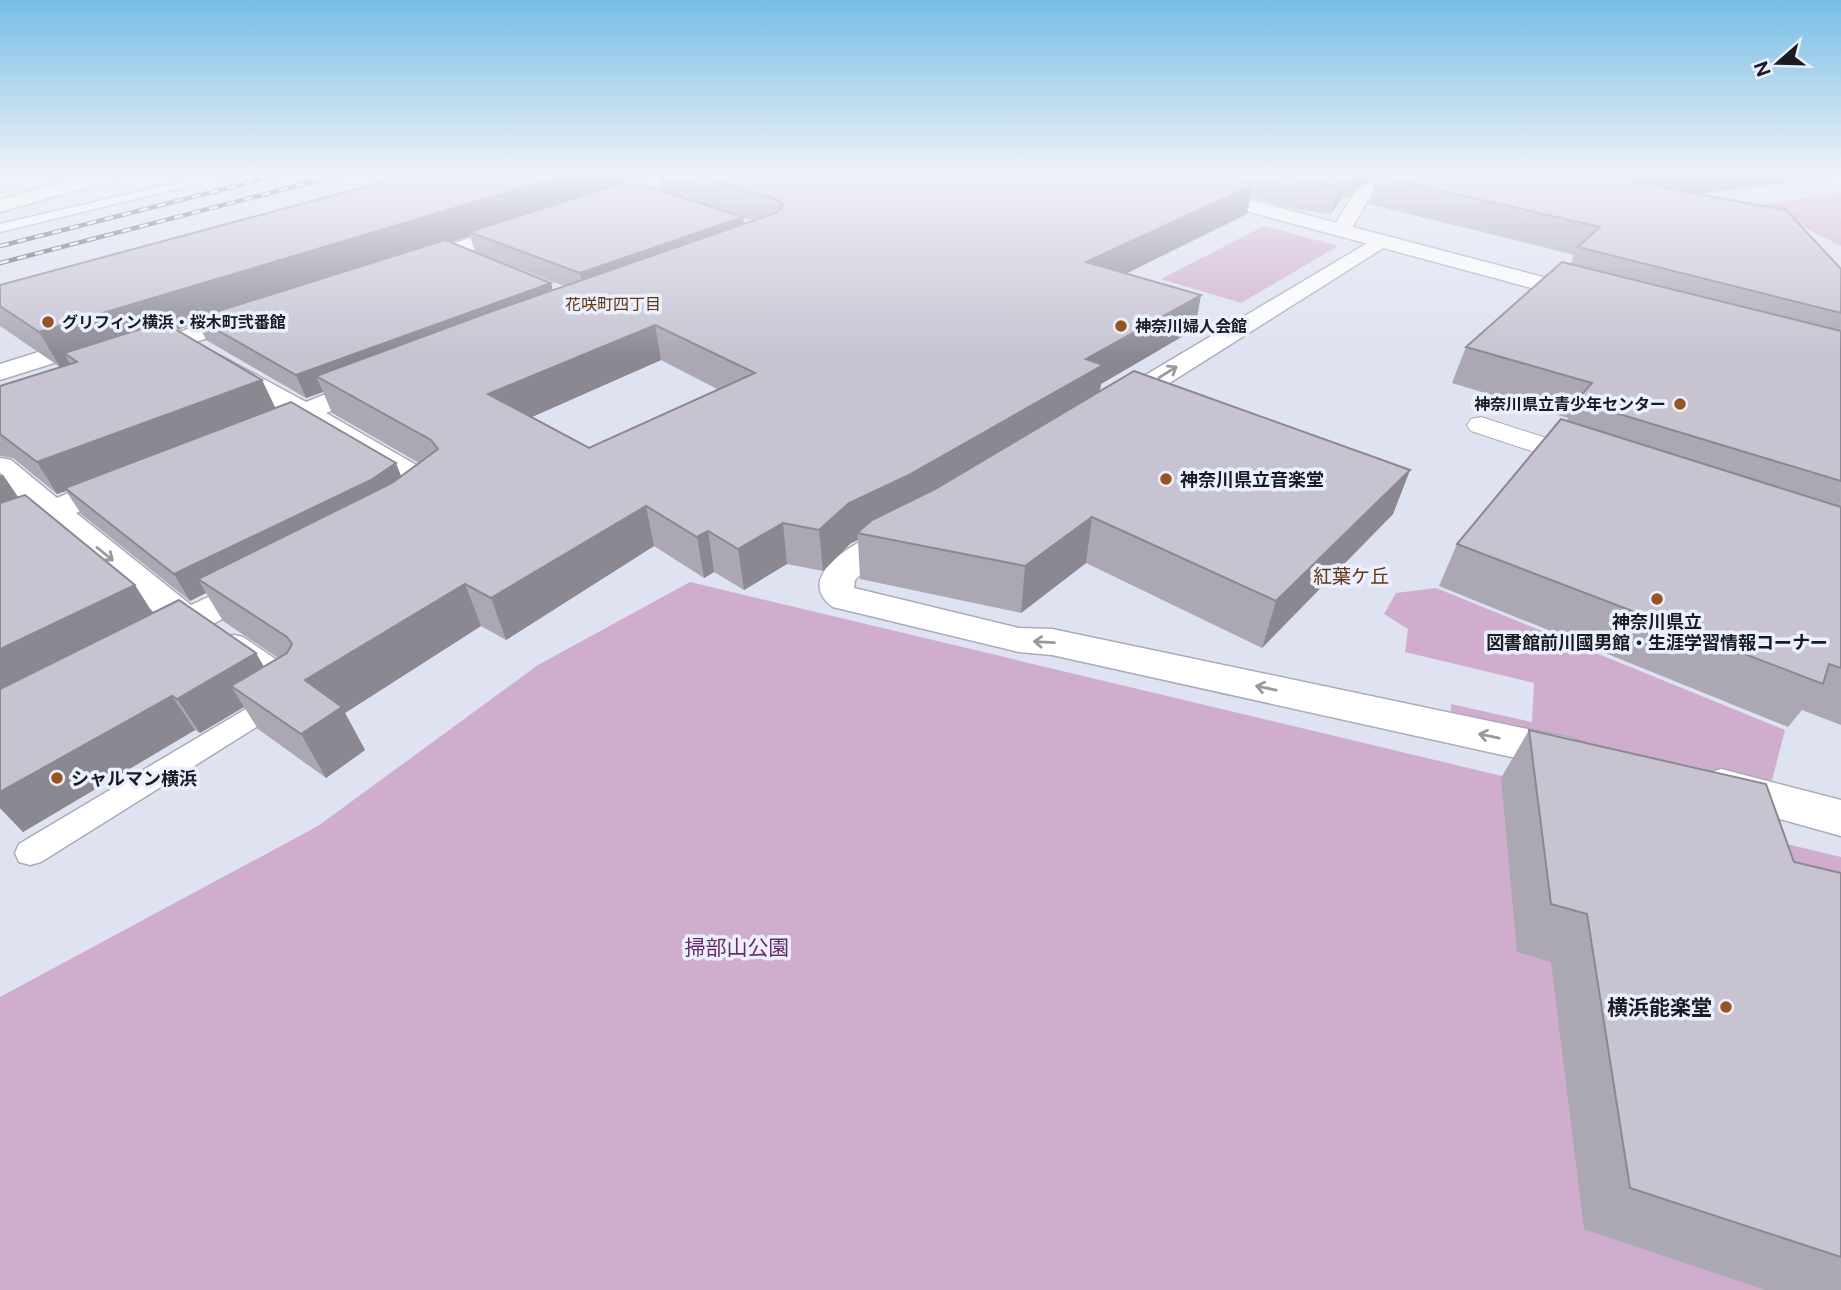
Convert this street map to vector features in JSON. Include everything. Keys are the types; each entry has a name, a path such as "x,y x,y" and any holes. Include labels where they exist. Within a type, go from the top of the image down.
{"main road":[{"path":"488,235 397,264 461,255 504,235"},
{"path":"1358,235 1607,301"},
{"path":"1087,423 1381,241"},
{"path":"116,360 250,294"},
{"path":"182,327 267,311"},
{"path":"182,327 303,412 433,488 383,520"},
{"path":"0,372 118,335"},
{"path":"228,442 401,374"},
{"path":"0,467 52,511 192,619"},
{"path":"0,531 153,471"},
{"path":"933,518 860,557 837,578 836,592 846,599 1019,640 1052,642 1603,761"},
{"path":"129,652 289,569"},
{"path":"1684,778 1764,796 1841,818"}],"street":[{"path":"461,255 483,264"},
{"path":"1481,425 1614,470"}],"lane":[{"path":"30,853 300,688 192,619"}],"green space":[{"path":"1246,235 1298,235 1338,246 1241,303 1161,279"},
{"path":"1820,235 1841,235 1841,246"},
{"name":"掃部山公園","path":"690,582 1841,857 1841,1290 0,1290 0,997 318,826 538,665"},
{"path":"1436,588 1785,730 1771,784 1451,712 1451,704 1532,722 1534,683 1405,652 1408,629 1384,614 1396,593"}],"building":[{"path":"185,235 363,235 39,332 0,306 0,285"},
{"path":"478,235 690,235 580,273"},
{"path":"711,235 1144,235 1086,262 1201,295 1086,359 1103,365 907,476 849,503 819,530 783,523 738,549 708,531 697,537 646,506 491,598 465,584 305,680 342,707 301,734 231,686 287,653 292,644 287,637 198,579 392,483 438,449 431,440 316,376","holes":["655,325 755,373 589,448 488,394"]},
{"path":"1591,235 1809,235 1841,269 1841,313 1578,247"},
{"path":"445,240 551,283 296,375 196,318"},
{"name":"神奈川県立青少年センター","path":"1562,262 1841,331 1841,481 1576,401 1592,383 1466,347"},
{"path":"163,322 262,380 37,462 0,434 0,386 77,362 64,353"},
{"name":"神奈川県立音楽堂","path":"1134,371 1410,470 1276,601 1092,517 1025,566 857,533 872,520 935,489"},
{"path":"291,402 396,463 371,480 174,574 65,488"},
{"name":"神奈川県立 図書館前川國男館・生涯学習情報コーナー","path":"1561,419 1841,507 1841,668 1829,664 1823,684 1457,544"},
{"path":"25,495 135,585 0,649 0,503"},
{"path":"179,600 256,653 177,699 172,696 0,792 0,689"},
{"name":"横浜能楽堂","path":"1529,730 1766,784 1794,862 1841,873 1841,1257 1630,1188 1587,914 1551,904"}],"railway":[{"path":"0,246 42,235"},
{"path":"0,263 107,235"}],"place":[{"name":"グリフィン横浜・桜木町弐番館","path":"48,322"},
{"name":"神奈川婦人会館","path":"1121,326"},
{"name":"神奈川県立青少年センター","path":"1680,404"},
{"name":"神奈川県立音楽堂","path":"1166,479"},
{"name":"神奈川県立 図書館前川國男館・生涯学習情報コーナー","path":"1657,599"},
{"name":"シャルマン横浜","path":"57,778"},
{"name":"横浜能楽堂","path":"1726,1007"}],"district":[{"name":"花咲町四丁目","path":"613,304"},
{"name":"紅葉ケ丘","path":"1351,576"}]}
